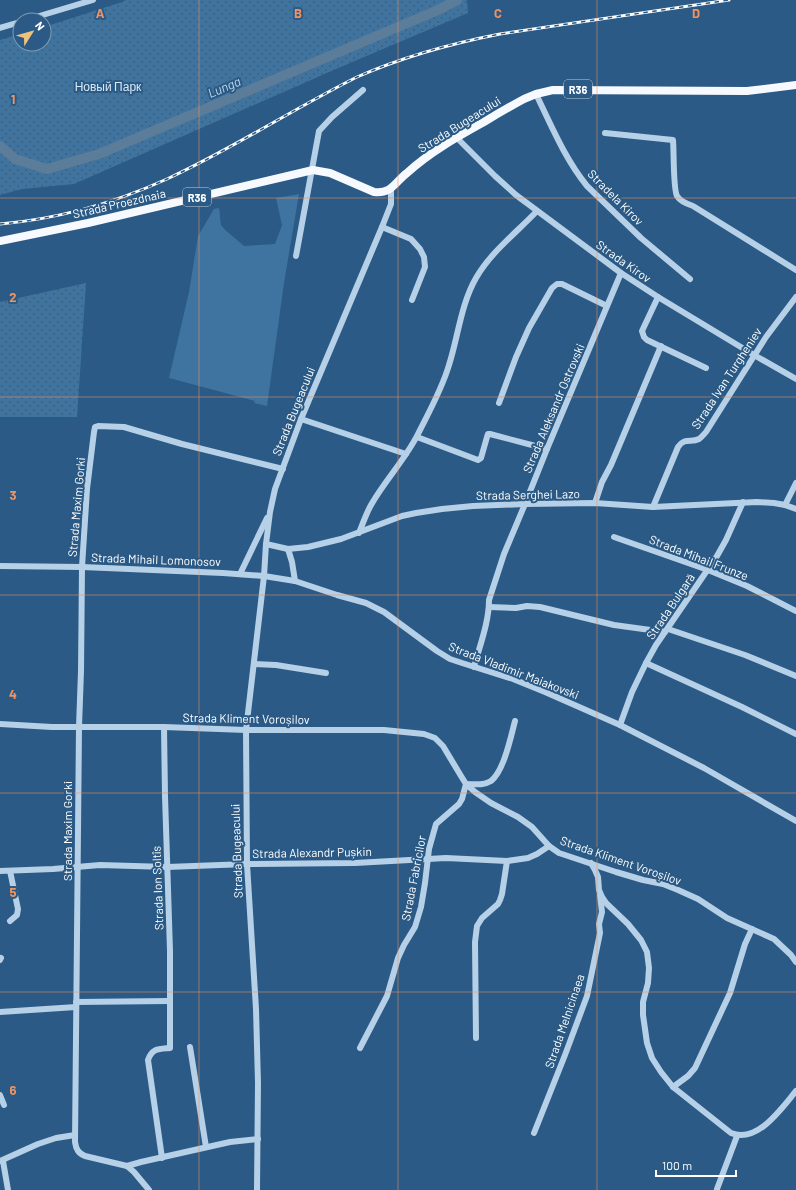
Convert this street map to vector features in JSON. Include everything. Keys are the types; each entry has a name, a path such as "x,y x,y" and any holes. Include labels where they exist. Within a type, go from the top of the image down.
{"main road":[{"name":"Strada Bugeacului","path":"391,189 406,173 439,148 456,137 536,94 566,89 747,91 796,85"},
{"name":"Strada Proezdnaia","path":"0,242 88,223 313,170 330,173 374,192 381,193 391,189"}],"street":[{"path":"52,12 93,0"},
{"path":"0,28 12,24"},
{"path":"296,256 319,131 337,112 363,90"},
{"name":"Stradela Kirov","path":"536,94 574,169 587,186 641,238 690,279"},
{"path":"605,133 673,140 675,189 678,197 682,201 693,206 796,270"},
{"name":"Strada Kirov","path":"456,137 516,195 621,273 658,298 796,379"},
{"name":"Strada Bugeacului","path":"257,1190 258,1083 256,1009 247,864 246,730 270,512 275,489 301,419 391,204 391,189"},
{"path":"359,533 371,505 417,436 439,391 449,366 463,314 475,279 486,263 537,211"},
{"path":"382,227 411,239 420,249 424,257 425,267 412,300"},
{"name":"Strada Aleksandr Ostrovski","path":"474,667 486,621 489,600 504,554 621,273"},
{"path":"499,403 516,357 529,328 552,288 557,284 562,284 607,306"},
{"path":"658,298 642,331 644,337 706,368"},
{"name":"Strada Ivan Turgheniev","path":"653,506 678,446 684,441 697,440 701,438 706,432 754,355 779,319 796,298"},
{"path":"595,503 602,482 611,465 660,346"},
{"path":"301,419 406,454"},
{"name":"Strada Maxim Gorki","path":"127,1166 85,1156 79,1153 76,1148 75,1135 78,727 81,664 82,567 87,489 94,432 96,427 101,426 124,427 182,444 283,469"},
{"path":"417,436 478,460 481,458 488,434 547,449"},
{"path":"785,505 796,484"},
{"name":"Strada Serghei Lazo","path":"266,544 288,549 308,547 341,539 402,516 442,509 473,506 595,503 653,506 743,502 774,503 796,509"},
{"name":"Strada Bulgară","path":"620,725 632,692 646,663 717,556 743,502"},
{"name":"Strada Bugeacului","path":"240,574 270,512"},
{"name":"Strada Mihail Frunze","path":"614,537 708,570 747,586 796,611"},
{"path":"288,549 296,581"},
{"name":"Strada Mihail Lomonosov","path":"0,566 82,567 264,576"},
{"name":"Strada Vladimir Maiakovski","path":"264,576 296,581 374,606 450,659 513,679 620,725 704,768 796,821"},
{"path":"489,607 540,607 614,625 667,630 745,655 796,676"},
{"path":"646,663 715,694 796,734"},
{"path":"254,664 276,665 326,673"},
{"path":"466,784 481,785 490,781 496,775 503,762 515,720"},
{"name":"Strada Kliment Voroșilov","path":"0,724 52,727 164,727 246,730 384,730 424,734 435,738 443,746 466,784 475,792 491,803 532,826 549,846 559,853 616,872 663,884 698,899 727,918 774,939 796,962"},
{"name":"Strada Ion Soltîs","path":"162,1158 148,1060 150,1054 154,1050 170,1048 170,951 164,727"},
{"name":"Strada Fabricilor","path":"360,1048 387,996 398,958 415,927 421,907 427,860 436,824 459,804 466,784"},
{"name":"Strada Alexandr Pușkin","path":"0,871 78,868 100,865 167,867 247,864 355,863 446,858 507,861 528,858 549,846"},
{"path":"476,1038 476,926 482,918 498,904 500,900 507,861"},
{"name":"Strada Melnicinaea","path":"534,1133 587,996 596,956 600,933 599,924 602,912 598,877 591,864"},
{"path":"10,871 18,909 17,915 10,922"},
{"path":"599,890 606,903 628,924 641,940 647,952 649,968 648,983 643,1002 643,1015 647,1043 652,1058 673,1087 731,1133 738,1136 748,1135 759,1130 776,1115 796,1091"},
{"path":"673,1087 688,1076 695,1068 730,993 745,944 752,929"},
{"path":"0,1012 76,1004 169,1001"},
{"path":"190,1047 206,1147"},
{"path":"0,1095 4,1105"},
{"path":"8,1190 1,1161 47,1141 75,1135"},
{"path":"717,1189 738,1136"},
{"path":"127,1166 230,1142 258,1139"},
{"path":"127,1166 149,1190"}],"green space":[{"name":"Новый Парк","path":"126,0 467,0 468,13 74,184 22,189 0,195 0,40 12,36 12,52 52,52 52,24"},
{"path":"299,194 284,283 267,406 254,403 255,401 169,378 189,292 198,236 214,209 219,208 222,227 244,246 275,244 282,225 276,198"},
{"path":"86,283 77,417 0,417 0,302"}],"waterway":[{"name":"Lunga","path":"0,146 15,159 47,169 99,154 438,10 457,0"}],"railway":[{"path":"0,224 22,222 85,209 147,188 215,155 357,77 427,51 500,34 729,0"}]}
